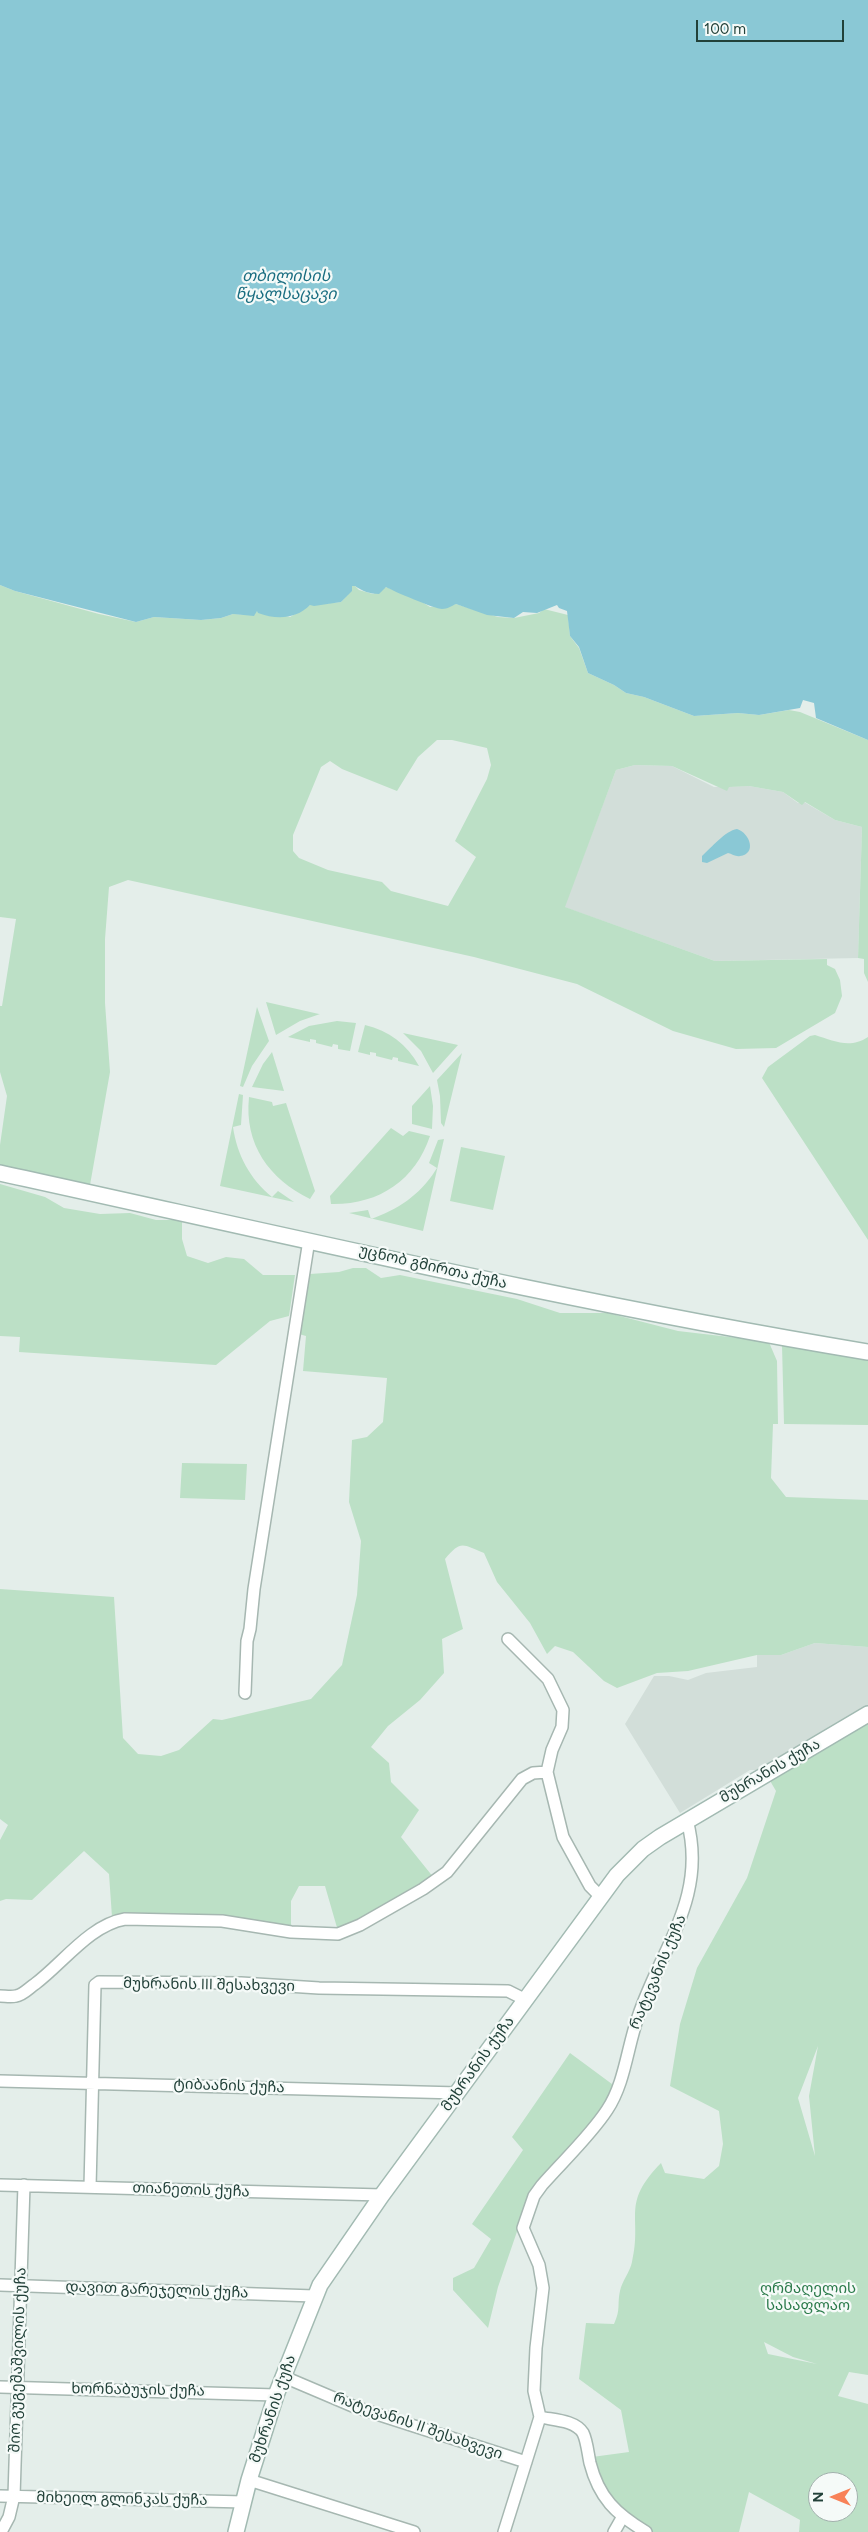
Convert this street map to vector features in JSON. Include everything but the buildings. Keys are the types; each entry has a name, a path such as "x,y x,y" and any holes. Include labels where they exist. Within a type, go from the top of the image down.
{"street":[{"name":"უცნობ გმირთა ქუჩა","path":"0,1173 657,1315 868,1352"},
{"path":"245,1693 247,1641 310,1240"},
{"path":"508,1639 548,1679 563,1710 562,1727 552,1750 547,1772 564,1837 590,1886 601,1897"},
{"name":"მუხრანის ქუჩა","path":"236,2532 249,2480 282,2376 314,2296 382,2195 458,2093 524,1999 617,1875 643,1849 687,1820 868,1714"},
{"path":"0,1996 16,1996 25,1991 53,1971 87,1939 113,1921 125,1919 222,1921 324,1935 346,1931 423,1889 448,1872 522,1779 533,1773 547,1772"},
{"name":"რატევანის ქუჩა","path":"540,2417 534,2391 536,2348 543,2288 538,2265 524,2228 538,2190 607,2111 619,2089 632,2034 642,2006 684,1910 693,1870 691,1835 687,1820"},
{"name":"მუხრანის III შესახვევი","path":"90,2187 95,1985 99,1982 241,1983 319,1988 508,1991 524,1999"},
{"name":"ტიბაანის ქუჩა","path":"0,2081 458,2093"},
{"name":"თიანეთის ქუჩა","path":"0,2185 382,2195"},
{"name":"შიო გუგეშაშვილის ქუჩა","path":"1,2532 9,2517 14,2496 19,2286 24,2185"},
{"name":"დავით გარეჯელის ქუჩა","path":"0,2285 314,2296"},
{"name":"რატევანის II შესახვევი","path":"282,2376 355,2407 526,2462"},
{"name":"ხორნაბუჯის ქუჩა","path":"0,2387 276,2395"},
{"path":"504,2532 540,2417 571,2423 582,2432 595,2481 602,2494 622,2518 646,2532"},
{"path":"249,2480 414,2532"},
{"name":"მიხეილ გლინკას ქუჩა","path":"0,2496 244,2502"},
{"path":"614,2532 622,2518"}],"shaded area":[{"path":"635,765 672,766 714,787 749,786 783,792 798,803 804,802 835,820 862,827 858,958 715,961 564,907 616,770"},
{"path":"815,1643 868,1647 868,1706 756,1770 750,1770 680,1813 625,1724 654,1676 669,1676 688,1680 706,1673 757,1667 757,1655 781,1655"}],"green space":[{"path":"0,585 15,591 99,614 136,622 154,617 201,620 221,618 233,614 254,615 257,610 290,617 310,605 341,602 351,591 352,586 373,594 386,587 419,600 430,607 456,604 498,617 514,618 539,613 544,609 568,615 570,636 579,648 588,673 626,693 644,697 694,716 738,713 759,715 789,710 800,712 868,740 868,982 864,973 864,959 858,958 862,827 835,820 805,802 802,805 783,792 749,786 729,787 727,791 672,766 635,765 616,770 565,907 715,961 827,959 827,965 835,969 840,980 842,996 835,1013 776,1048 736,1049 673,1031 577,984 474,957 128,880 109,887 105,939 105,1003 110,1072 90,1185 0,1167 0,1145 7,1096 0,1072 0,1006 2,1006 16,919 0,917","holes":["437,740 452,740 487,748 491,765 487,779 455,841 476,857 448,906 391,891 382,882 328,870 299,858 293,851 293,835 321,767 330,761 342,769 397,791 418,757"]},
{"path":"266,1002 320,1014 300,1021 276,1035"},
{"path":"257,1007 269,1041 252,1066 243,1087 240,1086"},
{"path":"337,1021 356,1023 350,1051 338,1049 338,1045 333,1044 332,1047 316,1043 316,1040 310,1039 310,1042 288,1037 309,1026"},
{"path":"365,1025 382,1031 403,1045 419,1066 398,1061 398,1058 393,1057 392,1060 376,1056 376,1053 370,1052 370,1055 358,1052"},
{"path":"403,1033 458,1045 433,1073 421,1051"},
{"path":"815,1035 842,1043 855,1043 868,1037 868,1240 762,1078 768,1067 810,1036"},
{"path":"272,1052 284,1091 252,1087 263,1064"},
{"path":"462,1053 444,1127 441,1123 440,1096 437,1080"},
{"path":"430,1086 433,1106 432,1129 412,1124 412,1106"},
{"path":"239,1094 243,1095 241,1125 233,1127 241,1157 257,1182 272,1197 278,1191 294,1202 220,1186"},
{"path":"249,1097 272,1102 273,1106 286,1103 315,1191 310,1199 282,1181 262,1158 255,1145 251,1130"},
{"path":"391,1128 403,1136 409,1131 430,1136 415,1166 404,1178 379,1195 348,1203 331,1204 330,1196"},
{"path":"444,1139 423,1231 372,1219 407,1201 429,1180 437,1168 429,1163 438,1140"},
{"path":"461,1147 505,1156 493,1210 450,1201"},
{"path":"0,1184 45,1197 64,1208 100,1214 130,1213 156,1220 182,1220 182,1239 187,1256 208,1263 226,1257 244,1259 263,1275 295,1275 289,1316 270,1321 216,1365 19,1352 20,1337 0,1336"},
{"path":"368,1210 371,1218 349,1213"},
{"path":"353,1268 366,1268 381,1278 400,1275 517,1299 560,1313 608,1313 678,1331 768,1340 777,1361 778,1424 773,1424 771,1478 786,1497 868,1500 868,1647 815,1643 781,1655 757,1655 688,1671 657,1673 617,1688 604,1681 573,1652 555,1646 547,1654 530,1623 497,1582 484,1553 466,1546 459,1546 445,1559 463,1629 442,1639 444,1673 420,1700 388,1726 371,1747 389,1763 391,1782 419,1810 401,1837 434,1878 338,1931 325,1886 299,1886 291,1901 291,1929 112,1917 109,1874 84,1851 32,1900 6,1899 0,1901 0,1840 8,1825 0,1819 0,1589 114,1597 123,1738 138,1754 161,1756 179,1750 213,1719 222,1720 311,1699 342,1665 357,1595 361,1541 349,1502 352,1440 367,1437 383,1422 387,1378 303,1371 306,1336 299,1334 310,1274 339,1272"},
{"path":"782,1345 868,1359 868,1425 784,1424"},
{"path":"182,1463 247,1464 245,1500 180,1498"},
{"name":"ღრმაღელის სასაფლაო","path":"868,1721 868,2375 849,2372 838,2396 868,2404 868,2532 799,2532 800,2520 749,2492 739,2532 653,2532 614,2507 603,2487 592,2457 629,2452 621,2410 579,2379 586,2323 614,2324 621,2287 630,2269 635,2246 635,2211 637,2201 648,2177 661,2163 665,2173 704,2179 719,2166 723,2144 719,2111 670,2086 680,2024 697,1968 747,1878 776,1791 769,1779","holes":["818,2046 809,2096 815,2156 798,2098","764,2342 793,2357 817,2364 768,2354"]},
{"path":"570,2053 616,2087 592,2121 540,2182 522,2217 498,2287 488,2328 453,2290 453,2278 474,2268 491,2239 472,2224 523,2150 512,2137"}],"water":[{"name":"თბილისის წყალსაცავი","path":"0,0 868,0 868,740 816,718 814,703 803,700 800,708 759,715 738,713 694,716 644,697 626,693 588,673 579,647 570,636 567,611 559,608 557,605 537,613 523,612 514,618 487,615 456,604 442,609 414,600 386,587 379,594 369,593 352,586 352,591 341,602 310,605 299,613 286,617 272,617 257,611 254,616 233,614 221,618 201,620 154,617 136,622 15,591 0,585"},
{"path":"732,830 742,831 748,839 750,843 749,852 738,856 728,853 707,863 702,862 702,856 714,844"}]}
